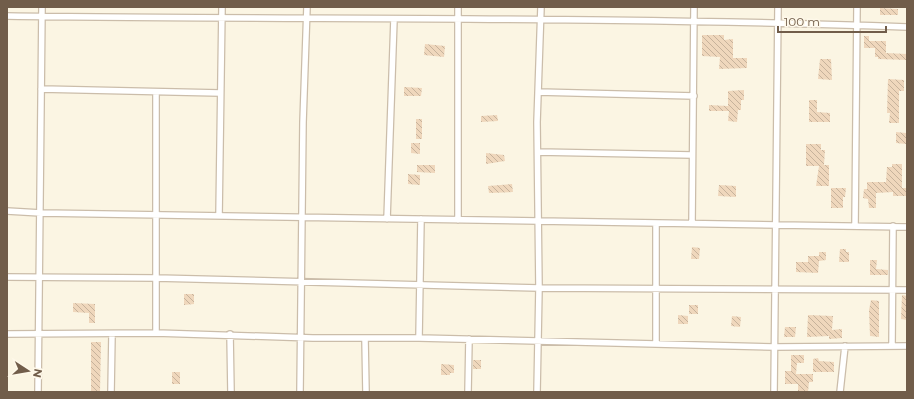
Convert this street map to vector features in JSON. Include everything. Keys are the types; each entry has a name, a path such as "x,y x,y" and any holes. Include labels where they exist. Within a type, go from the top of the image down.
{"street":[{"path":"38,392 42,7"},
{"path":"219,216 222,7"},
{"path":"300,392 303,122 307,7"},
{"path":"458,7 458,220"},
{"path":"537,392 539,288 538,92 541,7"},
{"path":"692,223 694,7"},
{"path":"774,392 778,7"},
{"path":"855,226 856,7"},
{"path":"7,16 541,19 907,27"},
{"path":"387,219 394,19"},
{"path":"41,90 220,93"},
{"path":"156,92 156,333"},
{"path":"538,92 694,96"},
{"path":"538,152 692,155"},
{"path":"7,211 41,214 907,227"},
{"path":"419,338 421,219"},
{"path":"656,223 656,343"},
{"path":"892,346 893,226"},
{"path":"7,277 156,278 301,283 539,288 774,288 907,290"},
{"path":"7,334 39,335 156,333 365,339 419,338 538,340 774,347 907,346"},
{"path":"111,392 112,334"},
{"path":"230,334 231,392"},
{"path":"365,339 366,392"},
{"path":"468,392 469,339"},
{"path":"840,392 845,346"}],"building":[{"path":"880,8 898,9 898,15 880,15"},
{"path":"702,35 724,35 724,40 733,39 733,58 747,58 747,68 719,69 720,57 702,56"},
{"path":"864,36 869,36 869,41 886,41 886,53 907,54 907,60 878,59 878,57 875,57 875,48 864,48"},
{"path":"425,44 445,46 444,57 424,55"},
{"path":"820,59 831,59 832,80 818,79"},
{"path":"888,79 904,80 904,91 899,91 899,123 889,123 890,113 887,113"},
{"path":"404,87 422,88 421,96 404,96"},
{"path":"744,90 744,100 741,100 741,110 738,110 737,122 728,121 729,111 709,111 709,105 728,106 728,91"},
{"path":"809,100 817,100 817,112 830,113 830,122 809,122"},
{"path":"497,115 498,121 481,122 481,116"},
{"path":"416,119 422,119 422,139 416,139"},
{"path":"896,132 906,133 906,144 896,143"},
{"path":"411,143 420,143 420,154 411,153"},
{"path":"806,144 821,144 821,150 825,150 824,165 829,165 829,186 816,186 819,166 806,166"},
{"path":"486,153 504,155 505,161 486,164"},
{"path":"892,164 902,164 902,188 907,188 906,196 893,196 893,192 876,193 876,208 869,208 868,199 863,198 864,189 867,189 867,182 886,182 887,167 892,167"},
{"path":"417,165 435,165 435,173 417,172"},
{"path":"408,174 420,175 420,185 408,184"},
{"path":"512,184 513,192 489,193 488,186"},
{"path":"719,185 736,186 736,197 718,196"},
{"path":"831,188 846,188 845,197 843,197 843,208 831,208"},
{"path":"692,247 700,248 699,259 691,259"},
{"path":"840,249 846,249 846,252 849,252 849,262 839,262"},
{"path":"819,252 826,252 826,260 819,261 818,273 796,272 796,262 808,262 808,256 819,256"},
{"path":"870,260 877,260 876,269 888,270 888,275 870,275"},
{"path":"184,294 194,294 194,304 184,305"},
{"path":"902,295 907,296 907,320 901,319"},
{"path":"871,300 879,301 879,337 870,336 869,310"},
{"path":"73,303 95,304 95,323 89,323 89,313 73,312"},
{"path":"689,305 698,305 698,314 689,314"},
{"path":"678,315 688,316 688,324 678,324"},
{"path":"808,315 833,316 832,330 842,329 842,338 829,339 829,336 807,337"},
{"path":"732,316 741,317 740,327 731,326"},
{"path":"785,327 796,327 795,337 784,337"},
{"path":"91,342 101,342 100,392 91,392"},
{"path":"791,355 804,355 804,363 797,363 796,374 813,374 813,382 809,382 808,392 798,392 798,384 785,384 785,371 791,371"},
{"path":"818,358 819,361 834,362 834,372 813,372 813,359"},
{"path":"473,360 481,360 481,369 473,369"},
{"path":"441,364 454,365 454,373 450,373 450,375 441,375"},
{"path":"172,372 180,372 180,384 172,384"}]}
